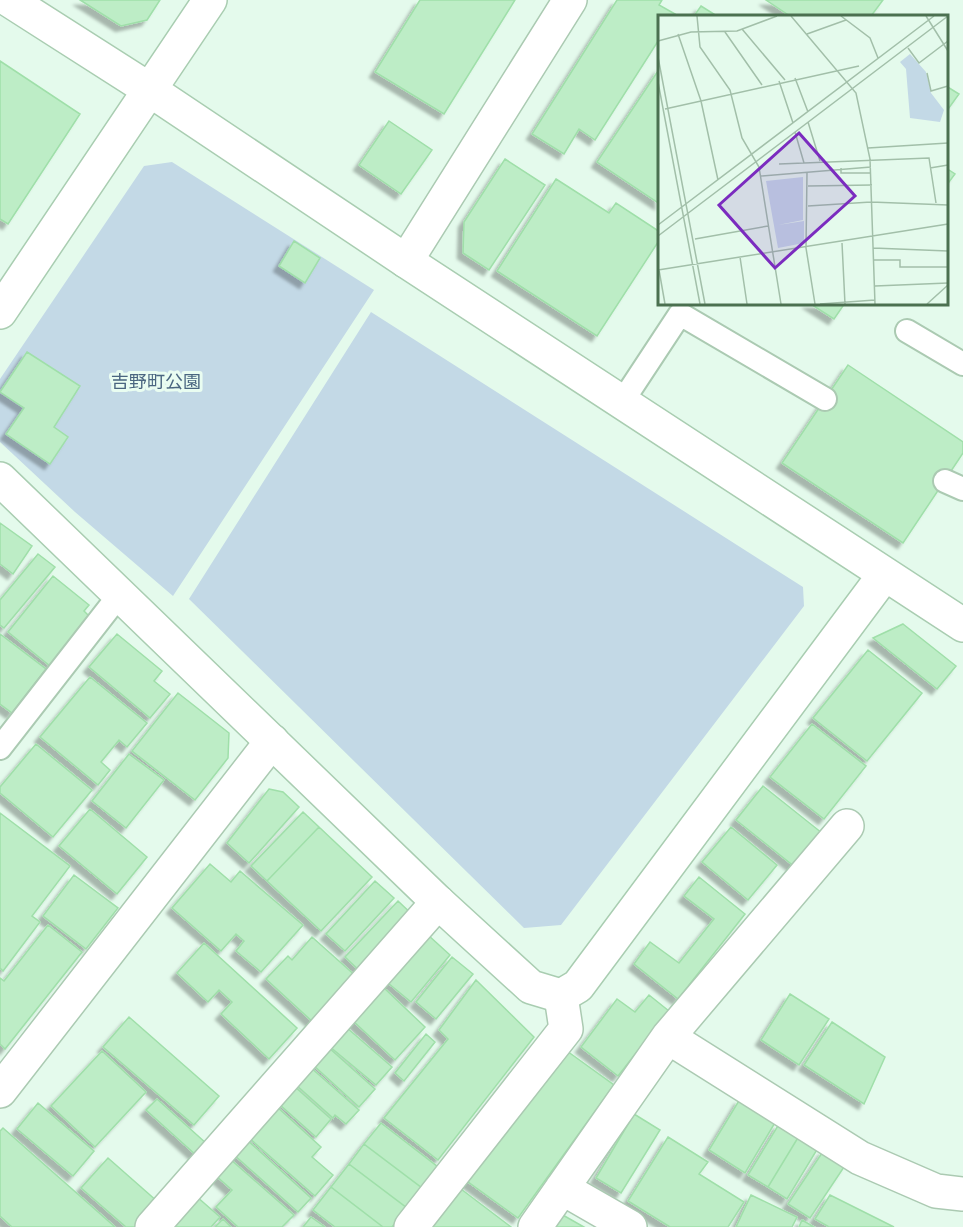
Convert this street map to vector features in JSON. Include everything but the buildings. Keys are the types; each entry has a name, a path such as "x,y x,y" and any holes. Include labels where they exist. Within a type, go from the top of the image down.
{"street":[{"path":"9,0 150,90 406,261 963,625"},
{"path":"0,312 210,0"},
{"path":"406,261 570,0"},
{"path":"0,479 438,902 531,987 561,996 578,986 885,574"},
{"path":"0,1091 273,741"},
{"path":"535,1227 668,1037 847,826"},
{"path":"152,1227 438,902"},
{"path":"411,1227 566,1029 561,996"},
{"path":"668,1037 860,1158 936,1191 963,1194"},
{"path":"562,1188 630,1227"}],"lane":[{"path":"622,402 680,314 825,399"},
{"path":"907,331 963,364"},
{"path":"0,748 120,594"}],"green space":[{"name":"吉野町公園","path":"172,162 374,290 173,596 75,512 0,442 0,379 144,166"},
{"path":"371,312 803,587 804,606 561,925 524,928 189,599"}]}
